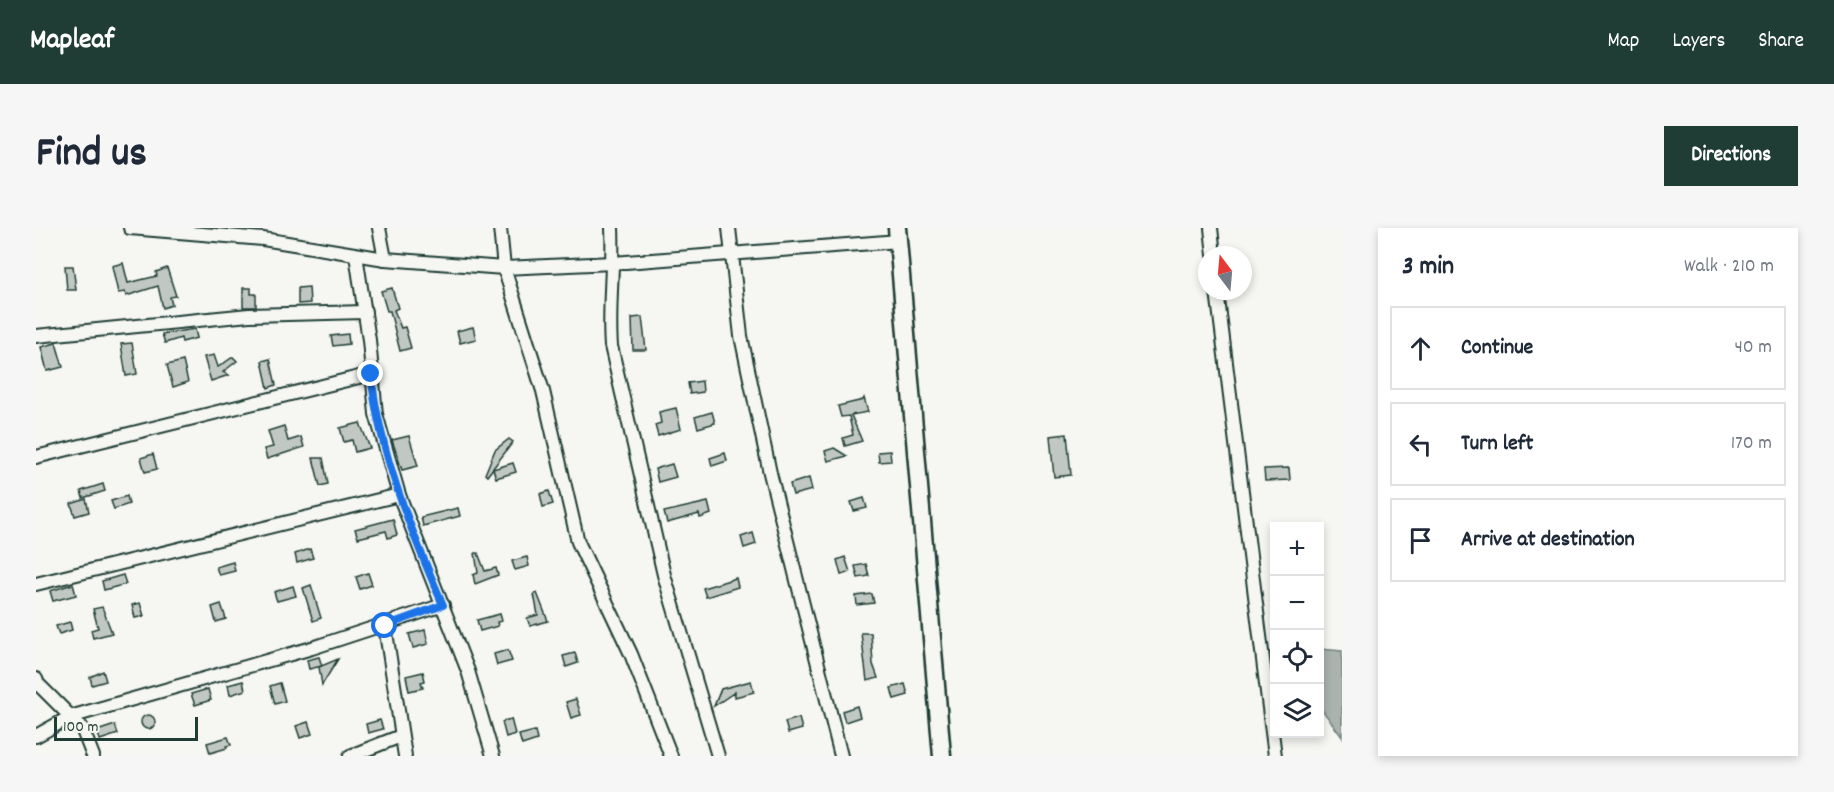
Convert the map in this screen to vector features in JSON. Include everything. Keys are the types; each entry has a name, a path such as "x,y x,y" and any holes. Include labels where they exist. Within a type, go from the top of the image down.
{"main road":[{"path":"898,235 942,756"}],"street":[{"path":"130,228 262,234 356,255 504,268 732,254 898,235"},
{"path":"379,228 385,259"},
{"path":"500,228 504,268 543,391 578,542 631,654 671,756"},
{"path":"612,228 613,263 609,320 611,346 664,575 718,756"},
{"path":"729,228 741,336 765,450 841,756"},
{"path":"1211,228 1213,246"},
{"path":"356,255 365,312 375,414 399,495 468,671 493,756"},
{"path":"1218,300 1275,756"},
{"path":"36,336 249,315 365,312"},
{"path":"36,457 371,374"},
{"path":"36,584 399,495"},
{"path":"36,736 70,717 385,626 443,605"},
{"path":"385,626 405,756"},
{"path":"36,679 38,684 82,728 93,756"},
{"path":"350,756 401,736"}],"shaded area":[{"path":"1324,649 1342,651 1342,737 1324,712"}],"building":[{"path":"123,263 128,283 157,276 156,272 167,268 176,296 170,297 172,305 163,308 158,286 126,296 125,292 118,293 112,266"},
{"path":"65,266 73,266 76,290 67,290"},
{"path":"309,287 310,303 298,304 298,288"},
{"path":"243,288 251,288 251,294 256,294 256,307 243,307"},
{"path":"392,288 398,308 394,310 401,328 405,327 411,348 400,351 390,311 387,311 381,291"},
{"path":"642,317 646,350 633,350 632,318"},
{"path":"473,327 476,339 460,343 457,331"},
{"path":"195,329 197,338 182,342 181,338 165,343 162,334"},
{"path":"348,334 349,344 333,346 331,336"},
{"path":"56,343 63,367 47,371 41,347"},
{"path":"132,343 137,374 126,376 121,344"},
{"path":"214,355 218,367 233,357 237,361 223,372 229,375 211,381 204,357"},
{"path":"270,359 276,385 268,388 262,361"},
{"path":"183,361 188,382 173,387 167,365"},
{"path":"702,381 703,392 690,394 688,383"},
{"path":"864,398 868,412 851,415 862,441 845,446 843,438 853,435 849,416 841,417 838,406"},
{"path":"676,408 681,429 658,436 655,425 661,423 659,412"},
{"path":"712,412 715,423 698,428 695,417"},
{"path":"360,423 370,448 355,452 352,440 344,442 340,428"},
{"path":"284,426 288,441 301,437 304,447 267,459 264,449 273,447 268,431"},
{"path":"1067,434 1071,475 1054,477 1050,436"},
{"path":"409,436 418,466 402,470 392,440"},
{"path":"509,439 513,442 487,476 485,474 495,450"},
{"path":"834,448 847,456 828,461 825,451"},
{"path":"890,451 891,461 879,462 878,452"},
{"path":"725,453 727,461 712,466 710,458"},
{"path":"153,454 157,469 145,472 141,458"},
{"path":"313,458 323,458 328,484 320,486"},
{"path":"513,463 516,472 496,478 493,469"},
{"path":"672,464 676,477 658,482 655,469"},
{"path":"1289,468 1290,480 1265,481 1264,469"},
{"path":"809,478 812,490 793,495 790,484"},
{"path":"103,484 105,491 83,498 81,491"},
{"path":"549,491 553,504 543,507 540,494"},
{"path":"127,496 129,504 114,509 111,501"},
{"path":"864,498 867,508 854,511 851,502"},
{"path":"86,499 89,512 75,516 71,504"},
{"path":"708,502 711,514 700,518 699,514 667,523 664,512"},
{"path":"458,508 460,516 423,526 421,517"},
{"path":"393,519 397,535 388,538 386,531 358,538 355,529"},
{"path":"753,533 756,544 744,548 741,537"},
{"path":"310,549 313,558 297,563 295,554"},
{"path":"475,553 478,553 485,571 496,568 498,575 475,584 473,575 478,573"},
{"path":"527,557 529,566 515,570 512,561"},
{"path":"845,557 850,572 841,575 837,560"},
{"path":"233,562 235,571 219,575 216,567"},
{"path":"866,564 869,576 858,578 855,566"},
{"path":"368,573 372,585 360,589 356,577"},
{"path":"123,575 126,584 104,590 102,581"},
{"path":"736,578 738,587 706,597 703,588"},
{"path":"73,584 76,595 53,601 50,591"},
{"path":"311,585 321,618 313,621 303,588"},
{"path":"293,586 296,596 277,601 274,592"},
{"path":"537,593 548,621 530,626 527,618 538,615 534,594"},
{"path":"872,594 874,603 857,605 856,596"},
{"path":"140,603 144,616 135,618 132,605"},
{"path":"221,604 226,619 216,622 212,607"},
{"path":"102,607 112,633 93,638 91,630 98,628 93,609"},
{"path":"500,614 502,621 497,622 498,626 480,631 477,620"},
{"path":"70,622 72,630 59,634 56,626"},
{"path":"425,630 428,644 413,648 409,634"},
{"path":"861,633 871,633 873,664 878,678 867,681"},
{"path":"508,650 512,661 497,665 494,654"},
{"path":"575,653 578,663 566,667 563,656"},
{"path":"319,657 322,666 309,669 307,660"},
{"path":"338,659 322,685 319,667"},
{"path":"103,671 106,681 92,685 90,677"},
{"path":"423,672 425,681 421,682 423,688 409,691 406,676"},
{"path":"243,681 245,690 230,695 228,685"},
{"path":"751,681 754,692 735,697 735,692 714,706 721,689"},
{"path":"280,683 285,701 275,704 270,686"},
{"path":"905,684 908,695 894,699 891,688"},
{"path":"208,689 211,700 195,705 191,694"},
{"path":"576,699 581,715 571,718 566,702"},
{"path":"857,706 860,717 845,722 842,711"},
{"path":"145,715 151,715 155,722 151,729 145,729 141,725 141,719"},
{"path":"799,718 802,729 788,733 785,722"},
{"path":"511,719 515,734 506,737 502,722"},
{"path":"380,720 383,729 368,733 366,724"},
{"path":"308,722 312,734 300,738 296,726"},
{"path":"115,725 118,734 100,740 97,731"},
{"path":"535,731 537,740 522,745 519,735"},
{"path":"228,737 231,745 210,753 207,743"}],"route":[{"path":"371,374 375,414 399,495 443,605 385,626"}]}
